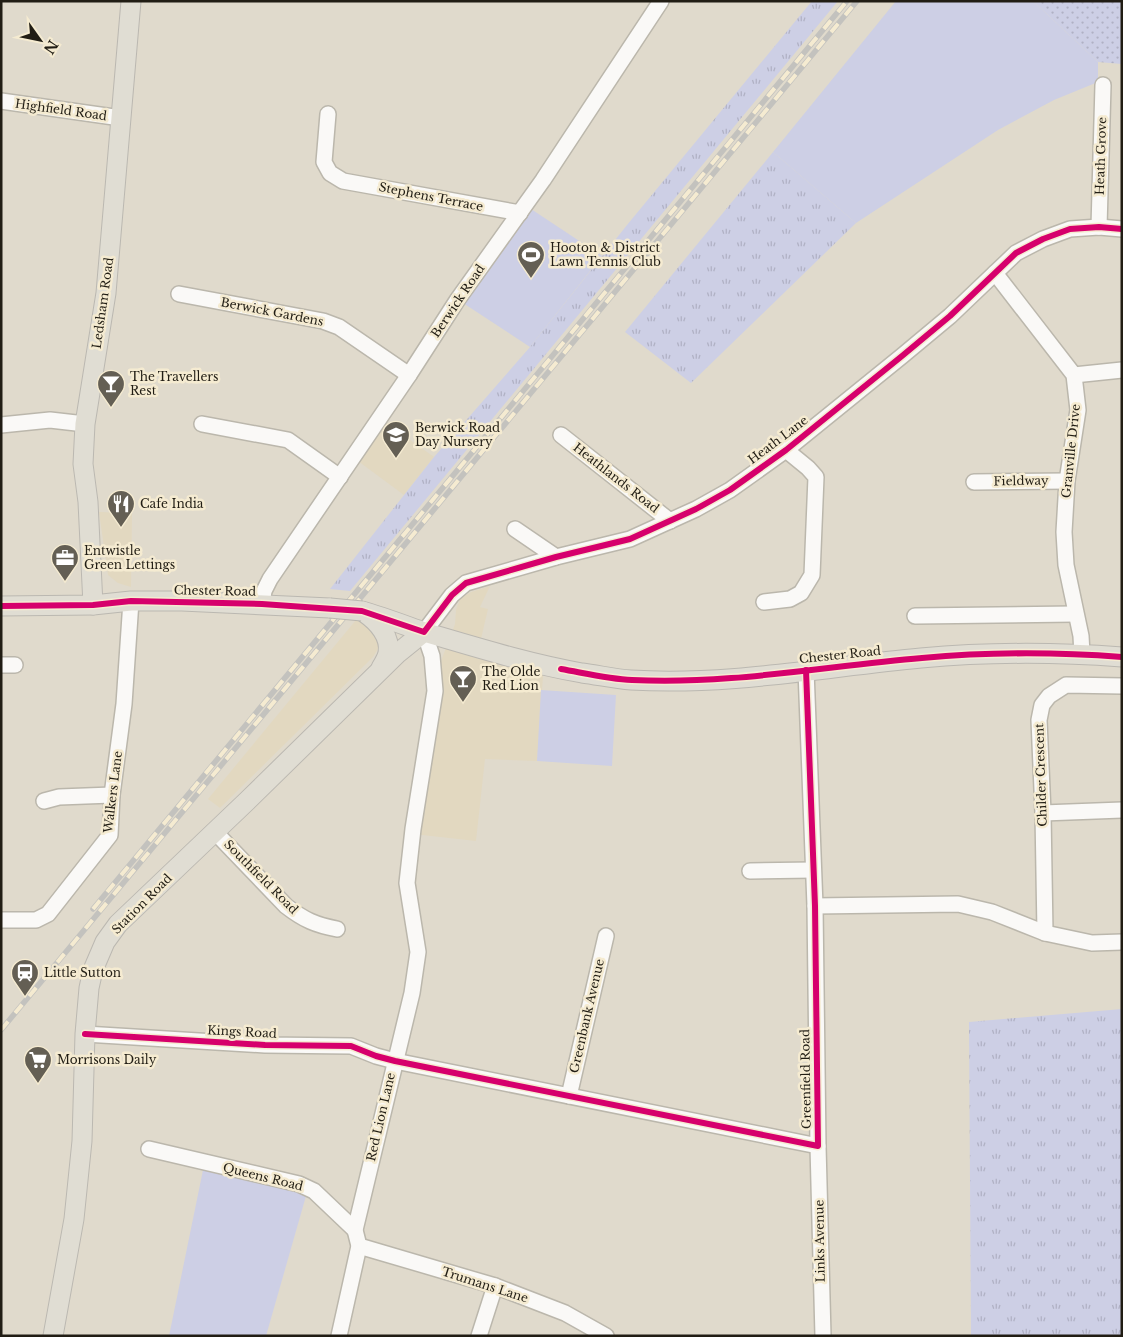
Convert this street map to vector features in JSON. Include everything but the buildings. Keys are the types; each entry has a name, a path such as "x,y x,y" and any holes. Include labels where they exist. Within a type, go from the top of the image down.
{"main road":[{"name":"Ledsham Road","path":"92,605 88,502 83,464 85,424 106,293 131,1"},
{"name":"Chester Road","path":"1,606 92,605 131,602 262,604 362,611 424,632 535,663 631,680 673,681 748,678 922,658 979,655 1082,654 1122,656"},
{"path":"362,611 370,616 386,636 388,654 380,671"},
{"name":"Station Road","path":"53,1336 76,1204 82,1141 85,1034 89,988 93,970 105,942 118,924 408,644 424,632"}],"street":[{"name":"Berwick Road","path":"262,604 264,591 270,579 409,375 458,299 520,213 661,1"},
{"name":"Heath Grove","path":"1099,228 1103,84"},
{"name":"Highfield Road","path":"1,101 121,118"},
{"name":"Stephens Terrace","path":"328,114 324,162 330,173 343,181 520,213"},
{"name":"Heath Lane","path":"424,632 452,595 466,582 630,539 730,490 786,450 943,322 1016,253 1043,239 1070,229 1122,229"},
{"path":"995,273 1074,375 1122,370"},
{"name":"Berwick Gardens","path":"179,294 323,321 339,327 409,375"},
{"name":"Granville Drive","path":"1074,375 1078,410 1068,481 1064,532 1066,565 1081,636 1082,654"},
{"path":"1,425 50,420 85,424"},
{"path":"202,424 288,440 340,477"},
{"name":"Heathlands Road","path":"561,435 670,521"},
{"path":"765,603 790,599 801,593 812,575 816,477 786,450"},
{"name":"Fieldway","path":"974,482 1068,481"},
{"path":"515,529 556,557"},
{"name":"Walkers Lane","path":"1,920 36,920 48,914 110,835 112,795 124,704 131,602"},
{"path":"915,616 1075,614"},
{"name":"Red Lion Lane","path":"339,1336 358,1246 355,1230 412,993 418,952 407,883 413,829 435,691 432,656 424,632"},
{"name":"Greenfield Road","path":"395,1061 818,1146 815,906 806,670"},
{"name":"Childer Crescent","path":"1045,933 1039,720 1042,706 1049,696 1066,686 1122,686"},
{"path":"44,801 59,796 112,795"},
{"path":"1043,813 1122,810"},
{"name":"Southfield Road","path":"215,832 286,906 298,916 315,925 337,929"},
{"path":"750,871 813,870"},
{"path":"815,906 958,904 992,912 1045,933 1092,943 1122,942"},
{"name":"Greenbank Avenue","path":"569,1096 606,936"},
{"name":"Kings Road","path":"85,1034 266,1045 351,1046 395,1061"},
{"name":"Queens Road","path":"155,1146 299,1184 314,1190 355,1230"},
{"name":"Links Avenue","path":"818,1146 823,1336"},
{"name":"Trumans Lane","path":"358,1246 495,1286 565,1313 606,1336"},
{"path":"479,1336 495,1286"}],"shaded area":[{"name":"Berwick Road Day Nursery","path":"385,422 434,457 404,495 358,461"},
{"path":"99,512 132,513 131,587 118,583 108,575"},
{"path":"490,586 480,607 488,609 480,643 544,662 537,761 485,759 476,841 413,834 435,677 455,624 456,610 460,599 471,592"},
{"path":"356,620 363,621 377,637 379,647 373,657 220,808 208,799"}],"green space":[{"path":"812,1 838,1 350,591 330,589 434,457 530,347 627,225"},
{"path":"896,1 1033,1 1098,62 1098,82 1054,100 998,130 856,223 773,152"},
{"path":"1033,1 1122,1 1122,64 1098,62"},
{"path":"773,152 856,223 691,383 625,332"},
{"name":"Hooton & District Lawn Tennis Club","path":"528,207 602,256 530,347 463,303"},
{"path":"541,690 616,695 612,766 537,761"},
{"path":"1122,1009 1122,1336 971,1336 969,1022"},
{"path":"203,1170 306,1196 266,1336 169,1336"}],"railway":[{"path":"93,909 847,1"},
{"path":"1,1030 857,1"}],"cycle path":[{"path":"1,606 93,605 131,601 262,604 362,611 424,632 452,595 466,583 556,557 630,539 696,509 730,490 786,450 902,356 950,316 1016,253 1043,239 1070,229 1099,227 1122,229"},
{"path":"561,669 596,676 668,681 777,674 886,661 972,655 1072,654 1122,657"},
{"path":"85,1034 265,1045 351,1046 395,1061 818,1146 815,906 806,670"}],"place":[{"name":"Hooton & District Lawn Tennis Club","path":"531,279"},
{"name":"The Travellers Rest","path":"111,408"},
{"name":"Berwick Road Day Nursery","path":"396,459"},
{"name":"Cafe India","path":"121,528"},
{"name":"Entwistle Green Lettings","path":"65,582"},
{"name":"The Olde Red Lion","path":"463,703"},
{"name":"Little Sutton","path":"25,997"},
{"name":"Morrisons Daily","path":"38,1084"}]}
